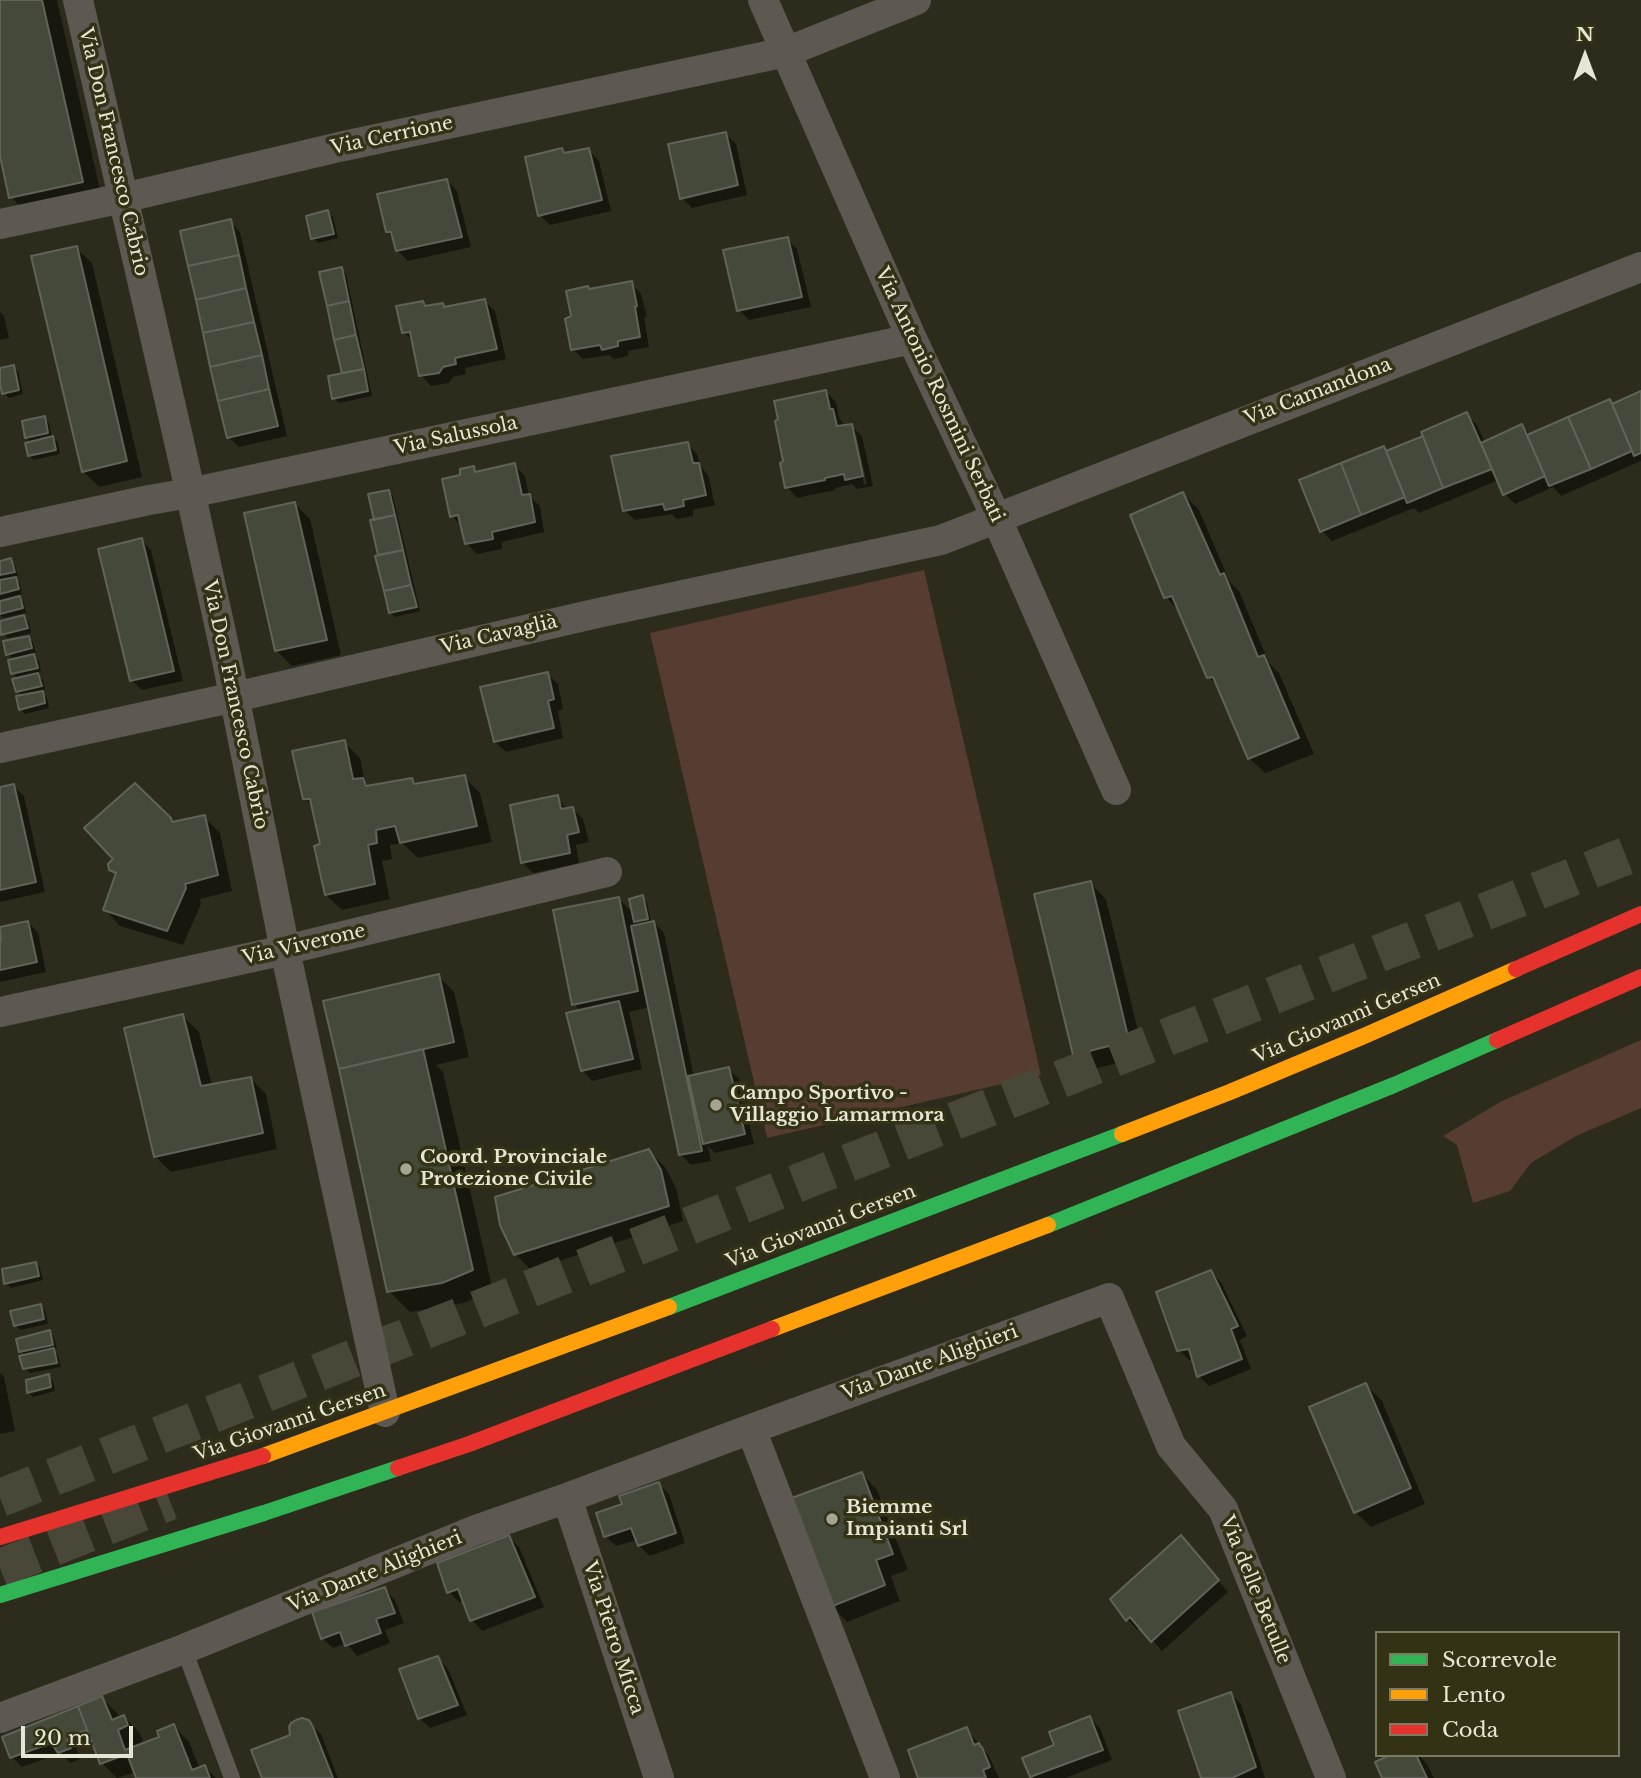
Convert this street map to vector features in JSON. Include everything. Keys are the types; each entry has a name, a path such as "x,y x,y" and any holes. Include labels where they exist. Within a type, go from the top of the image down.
{"street":[{"name":"Via Don Francesco Cabrio","path":"78,0 190,493 385,1412"},
{"name":"Via Antonio Rosmini Serbati","path":"763,0 912,339 996,517 1116,790"},
{"name":"Via Cerrione","path":"0,224 124,198 352,144 786,52 916,0"},
{"name":"Via Camandona","path":"996,517 1641,267"},
{"name":"Via Salussola","path":"0,532 912,339"},
{"name":"Via Cavaglià","path":"0,748 234,697 598,612 942,540 996,517"},
{"name":"Via Viverone","path":"0,1012 285,950 607,872"},
{"name":"Via Giovanni Gersen","path":"0,1537 261,1457 700,1296 1230,1092 1641,914"},
{"path":"0,1595 264,1513 482,1440 1081,1212 1394,1085 1641,977"},
{"name":"Via Dante Alighieri","path":"0,1718 184,1649 476,1530 1109,1298"},
{"name":"Via delle Betulle","path":"1109,1298 1171,1446 1223,1510 1331,1778"},
{"path":"751,1429 885,1778"},
{"name":"Via Pietro Micca","path":"567,1498 659,1778"}],"lane":[{"path":"184,1649 232,1778"}],"shaded area":[{"path":"924,570 1041,1075 767,1138 650,633"},
{"path":"1641,1040 1641,1108 1576,1136 1531,1163 1510,1191 1473,1203 1457,1145 1443,1136 1502,1101"}],"building":[{"path":"0,0 42,0 83,182 9,198 0,156"},
{"path":"726,132 738,185 680,199 668,144"},
{"path":"562,148 564,153 589,148 602,200 538,216 525,157"},
{"path":"447,179 462,237 396,251 391,232 386,232 377,194"},
{"path":"328,210 334,234 311,239 306,216"},
{"path":"231,219 239,255 188,266 180,231"},
{"path":"788,237 802,297 737,311 723,250"},
{"path":"77,246 127,461 82,472 31,256"},
{"path":"239,255 246,288 196,300 188,266"},
{"path":"342,267 349,301 327,306 319,272"},
{"path":"632,281 640,337 618,341 618,346 602,350 600,345 571,350 565,319 571,316 566,291"},
{"path":"246,288 254,322 203,333 196,300"},
{"path":"485,299 497,349 455,358 456,364 443,367 439,373 419,376 410,332 402,333 396,306 423,301 425,306 443,303 444,307"},
{"path":"349,301 356,335 334,340 327,306"},
{"path":"254,322 262,355 210,367 203,333"},
{"path":"356,335 364,369 342,373 334,340"},
{"path":"262,355 269,389 218,401 210,367"},
{"path":"14,365 19,390 2,394 0,368"},
{"path":"364,369 368,391 332,399 328,376"},
{"path":"269,389 278,426 227,438 218,401"},
{"path":"826,390 837,426 852,424 863,476 845,480 844,474 785,488 774,401"},
{"path":"1641,391 1641,453 1634,456 1612,404"},
{"path":"1610,399 1632,451 1591,469 1568,417"},
{"path":"1467,412 1492,469 1443,488 1421,432"},
{"path":"45,416 48,433 25,438 22,421"},
{"path":"1568,417 1591,469 1549,486 1527,435"},
{"path":"1522,424 1545,476 1503,495 1481,443"},
{"path":"53,436 56,450 28,456 25,443"},
{"path":"1423,436 1443,488 1407,503 1386,451"},
{"path":"688,442 693,463 699,463 706,495 683,500 684,506 665,510 663,504 623,511 611,456"},
{"path":"1384,446 1405,497 1361,515 1341,463"},
{"path":"515,463 522,495 530,494 535,522 492,532 493,539 465,544 458,515 450,517 442,479 460,475 460,469 474,466 475,472"},
{"path":"1341,463 1361,515 1320,532 1299,480"},
{"path":"389,490 395,515 374,520 368,494"},
{"path":"1183,492 1220,575 1224,573 1258,657 1264,655 1299,738 1248,759 1213,677 1207,678 1172,596 1164,598 1130,515"},
{"path":"295,502 327,640 275,651 244,513"},
{"path":"395,515 403,550 378,555 370,520"},
{"path":"142,538 174,671 130,681 98,549"},
{"path":"403,550 411,585 384,591 375,556"},
{"path":"11,558 15,572 0,575 0,561"},
{"path":"16,577 19,589 0,594 0,580"},
{"path":"411,585 417,607 389,613 384,591"},
{"path":"20,596 23,608 0,614 0,601"},
{"path":"24,615 28,628 1,635 0,621"},
{"path":"29,636 32,648 6,655 3,641"},
{"path":"34,654 38,668 11,674 8,660"},
{"path":"548,672 554,699 548,701 554,728 494,742 480,687"},
{"path":"38,673 42,686 16,692 12,679"},
{"path":"43,691 45,703 19,710 16,696"},
{"path":"345,740 353,779 363,778 366,786 412,778 414,784 465,775 477,826 400,843 395,826 376,830 377,843 368,845 375,884 325,895 314,846 320,844 310,799 303,799 292,751"},
{"path":"135,783 172,822 205,815 218,875 185,884 186,888 167,931 103,910 116,873 109,870 108,864 113,859 84,828"},
{"path":"14,784 36,882 0,890 0,787"},
{"path":"558,795 561,809 573,807 579,832 567,835 570,853 521,863 510,805"},
{"path":"1091,881 1129,1041 1073,1055 1034,894"},
{"path":"643,895 648,919 634,922 629,899"},
{"path":"619,897 638,991 572,1005 553,910"},
{"path":"28,921 37,962 0,970 0,927"},
{"path":"654,921 702,1151 679,1155 631,926"},
{"path":"439,974 454,1042 339,1069 323,1001"},
{"path":"619,1001 633,1059 581,1071 566,1013"},
{"path":"183,1014 201,1086 251,1077 263,1133 154,1157 124,1028"},
{"name":"Coord. Provinciale Protezione Civile","path":"423,1049 473,1270 442,1283 387,1292 339,1069"},
{"name":"Campo Sportivo - Villaggio Lamarmora","path":"729,1067 745,1134 703,1144 688,1076"},
{"path":"649,1149 661,1170 669,1206 514,1255 500,1225 495,1197"},
{"path":"36,1262 39,1276 4,1284 2,1269"},
{"path":"1211,1270 1238,1326 1231,1329 1242,1359 1197,1377 1189,1349 1177,1351 1156,1292"},
{"path":"41,1304 44,1319 14,1326 10,1311"},
{"path":"50,1330 53,1345 19,1352 16,1339"},
{"path":"54,1348 57,1363 23,1369 19,1356"},
{"path":"49,1374 51,1387 27,1393 26,1380"},
{"path":"1366,1383 1411,1488 1354,1513 1309,1407"},
{"path":"862,1472 893,1554 876,1560 885,1585 830,1607 789,1499"},
{"path":"659,1482 676,1533 638,1546 631,1528 604,1537 596,1513 622,1504 619,1496"},
{"path":"509,1535 535,1597 470,1621 458,1589 447,1593 437,1563"},
{"path":"1181,1535 1219,1580 1151,1642 1130,1617 1126,1621 1110,1599"},
{"path":"385,1587 395,1613 376,1619 381,1633 345,1646 340,1632 321,1639 312,1612"},
{"path":"438,1656 458,1705 418,1719 399,1669"},
{"path":"1231,1692 1256,1767 1232,1778 1201,1778 1178,1711"},
{"path":"102,1696 112,1720 124,1715 128,1725 118,1730 125,1750 159,1737 157,1731 174,1724 192,1770 205,1765 210,1778 136,1778 127,1754 100,1764 78,1706"},
{"path":"78,1706 87,1730 67,1737 71,1748 58,1753 51,1743 10,1758 2,1737"},
{"path":"1090,1716 1103,1750 1030,1777 1022,1758 1054,1745 1049,1732"},
{"path":"302,1718 309,1720 313,1727 333,1778 262,1778 251,1750 290,1735 291,1723"},
{"path":"967,1727 974,1745 979,1743 982,1747 990,1767 983,1770 986,1778 918,1778 908,1750"},
{"path":"1386,1757 1417,1757 1427,1778 1382,1778 1375,1762"}],"tunnel":[{"path":"0,1498 1641,850"},
{"path":"0,1568 170,1501"}],"traffic: fast":[{"path":"1048,1225 1394,1085 1497,1040"},
{"path":"669,1307 1122,1134"},
{"path":"0,1595 264,1513 398,1468"}],"traffic: slow":[{"path":"1122,1134 1364,1036 1516,969"},
{"path":"772,1329 1048,1225"},
{"path":"263,1456 669,1307"}],"traffic: jam":[{"path":"1516,969 1641,914"},
{"path":"1497,1040 1641,977"},
{"path":"398,1468 469,1444 772,1329"},
{"path":"0,1537 263,1456"}],"place":[{"name":"Campo Sportivo - Villaggio Lamarmora","path":"716,1105"},
{"name":"Coord. Provinciale Protezione Civile","path":"406,1169"},
{"name":"Biemme Impianti Srl","path":"832,1519"}]}
